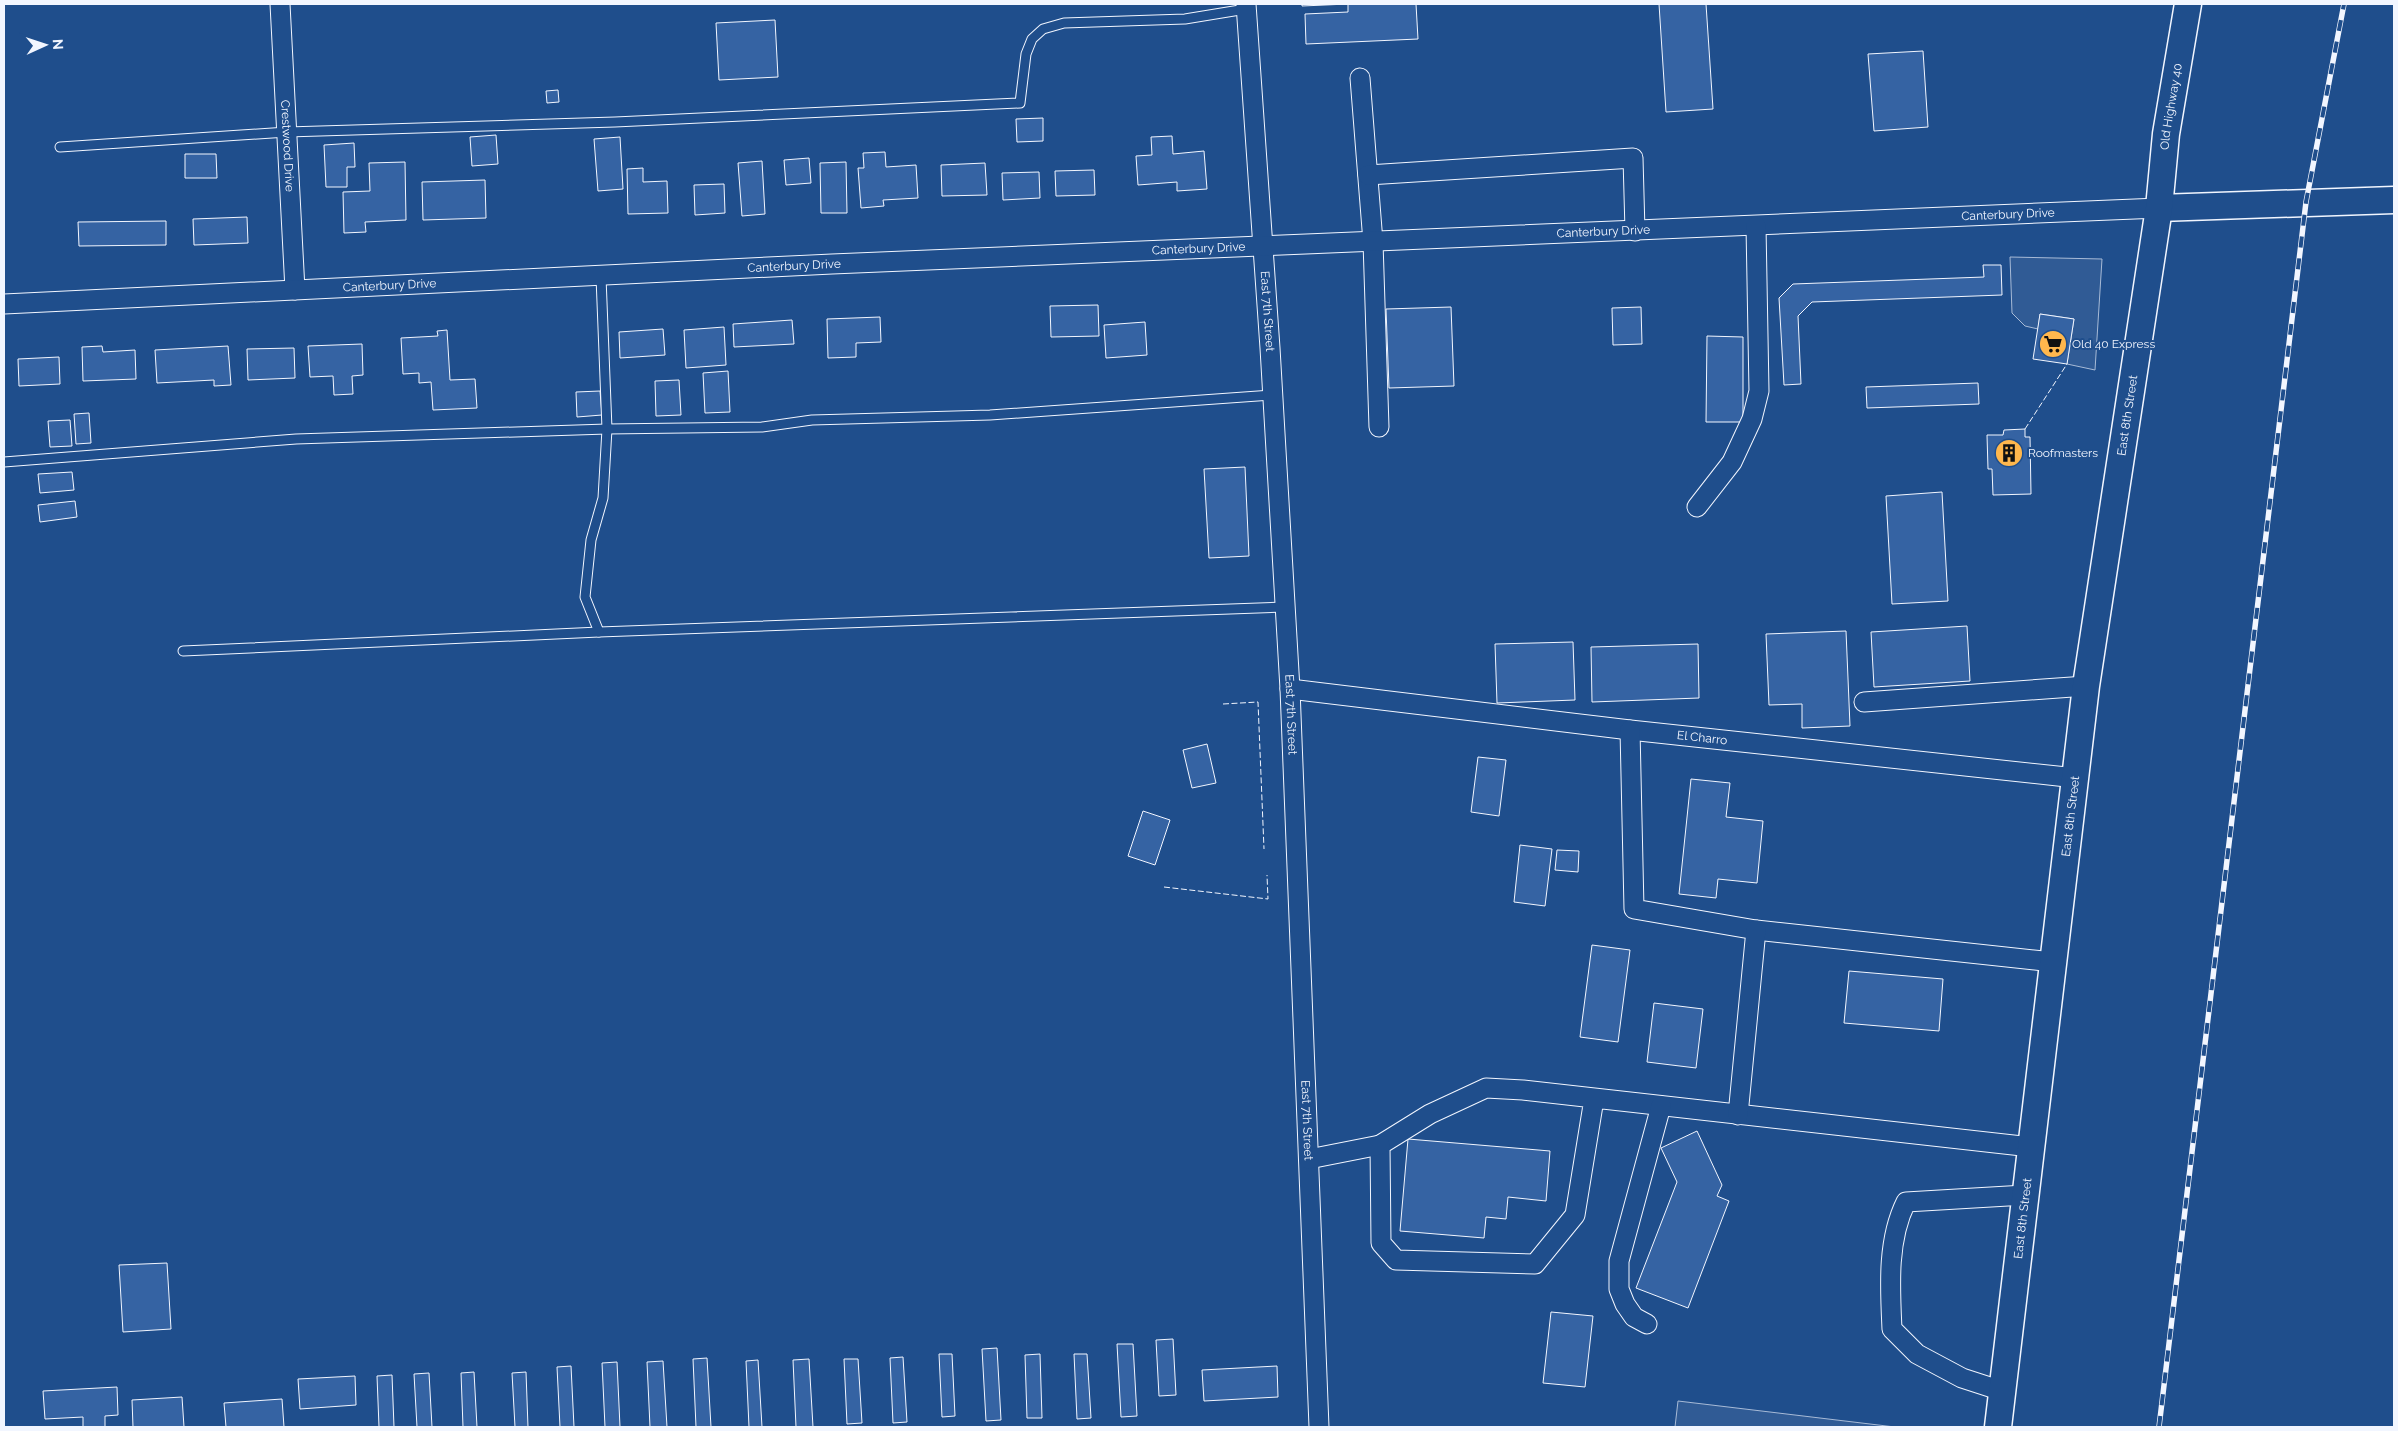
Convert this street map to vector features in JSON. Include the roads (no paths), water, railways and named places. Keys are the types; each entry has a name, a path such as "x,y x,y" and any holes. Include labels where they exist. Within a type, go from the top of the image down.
{"main road":[{"name":"Old Highway 40","path":"2159,208 2166,134 2188,4"},
{"name":"Canterbury Drive","path":"2159,208 2394,200"},
{"name":"East 8th Street","path":"1998,1427 2086,686 2159,208"}],"street":[{"name":"Crestwood Drive","path":"280,4 296,290"},
{"name":"East 7th Street","path":"1246,6 1290,689 1319,1427"},
{"path":"1360,78 1373,242 1379,427"},
{"path":"1368,175 1633,158 1635,231"},
{"name":"Canterbury Drive","path":"4,304 601,277 832,264 2159,208"},
{"path":"1697,507 1732,462 1752,419 1759,391 1756,226"},
{"path":"1864,702 2086,686"},
{"name":"El Charro","path":"1290,689 1630,730 2076,778"},
{"path":"1630,730 1634,909 1756,930 2053,962"},
{"path":"1738,1115 1756,930"},
{"path":"1309,1159 1380,1145 1430,1114 1486,1088 1523,1090 2031,1147"},
{"path":"1380,1145 1381,1242 1396,1260 1535,1264 1575,1215 1594,1099"},
{"path":"1647,1324 1634,1317 1625,1304 1619,1289 1619,1262 1661,1106"},
{"path":"2002,1391 1962,1378 1917,1354 1892,1329 1889,1278 1899,1215 1906,1202 2025,1195"}],"lane":[{"path":"60,146 287,132 615,122 1020,103 1026,54 1032,39 1043,30 1064,23 1185,19 1246,6"},
{"path":"599,632 585,597 591,540 603,498 607,429 601,277"},
{"path":"4,462 296,439 607,429 762,427 812,420 990,415 1272,395"},
{"path":"183,651 599,632 1284,607"}],"railway":[{"path":"2159,1427 2306,202 2344,4"}],"place":[{"name":"Old 40 Express","path":"2053,344"},
{"name":"Roofmasters","path":"2009,453"}]}
